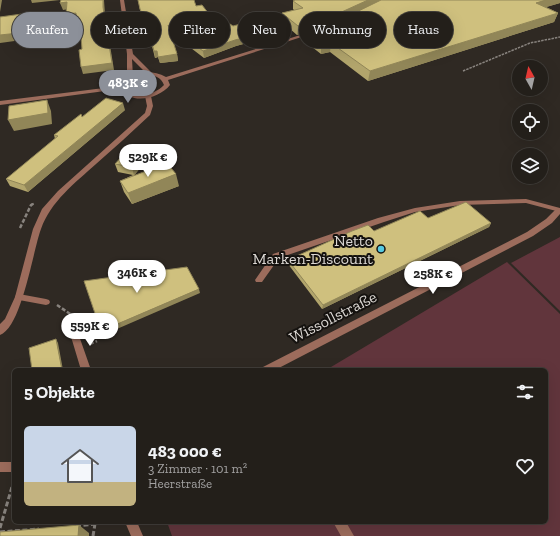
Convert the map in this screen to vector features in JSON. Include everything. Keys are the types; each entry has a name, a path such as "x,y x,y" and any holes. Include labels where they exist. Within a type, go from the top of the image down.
{"street":[{"path":"122,0 130,54 130,77"},
{"path":"122,87 126,80 130,77 149,73 156,74 166,79 299,37"},
{"path":"130,54 149,73"},
{"path":"122,87 123,90 130,95 148,96 164,89 167,82 166,79"},
{"path":"0,103 122,87"},
{"path":"0,331 8,321 20,298 37,229 45,211 60,193 148,114 150,106 148,96"},
{"path":"259,280 276,256 415,210 460,203 526,200 560,210"},
{"name":"Wissollstraße","path":"270,368 530,234 549,221 560,210"},
{"path":"20,298 46,302"},
{"path":"73,330 85,368"},
{"path":"0,467 12,467"},
{"path":"132,524 137,536"},
{"path":"341,524 348,536"}],"path":[{"path":"463,71 530,43 560,36"},
{"path":"89,344 97,341"},
{"path":"0,528 12,486"},
{"path":"71,526 88,524"},
{"path":"94,536 97,524"},
{"path":"0,532 47,528"}],"shaded area":[{"path":"145,79 155,81 156,86 151,90 145,91 134,89 133,85 138,81"},
{"path":"560,237 560,311 511,263"},
{"path":"507,262 560,314 560,536 172,536 168,524 548,524 548,368 329,368"}],"building":[{"path":"61,0 103,0 104,12 91,12 91,48 110,48 112,63 81,67 79,50 83,48 83,12 66,12 67,2 60,3"},
{"path":"138,0 194,0 196,6 202,5 207,12 169,12 169,48 175,48 177,54 158,57 157,51 154,51 153,48 161,48 161,12 141,12"},
{"path":"368,0 342,12 299,12 298,26 291,20 291,12 286,12 303,8 293,1"},
{"path":"381,0 546,0 536,3 558,13 453,45 453,12 394,12 394,48 445,48 370,71 338,48 386,48 386,12 356,12"},
{"path":"12,15 12,34 0,35 0,17"},
{"path":"230,24 233,26 238,25 238,39 230,42"},
{"path":"199,48 212,48 203,51"},
{"path":"106,98 123,103 24,185 6,179 58,136 54,135 81,114 82,117"},
{"path":"47,100 48,113 8,120 9,106"},
{"path":"130,147 146,150 132,167 115,164"},
{"path":"167,163 176,174 128,193 120,181"},
{"name":"Netto Marken-Discount","path":"466,202 491,223 323,305 288,260 368,225 374,231 420,211 428,218"},
{"path":"187,267 199,289 101,331 84,281"},
{"path":"56,339 62,368 32,368 29,348"},
{"path":"79,525 78,536 0,536 0,532"}],"place":[{"name":"Netto Marken-Discount","path":"381,249"}]}
